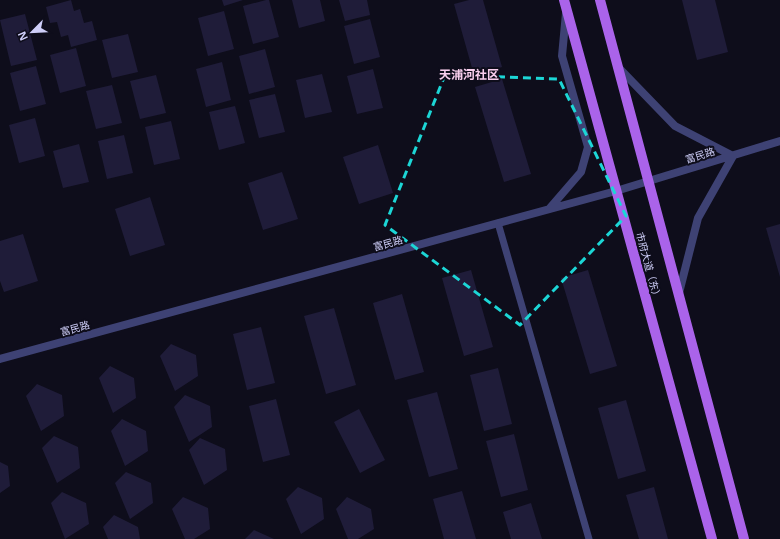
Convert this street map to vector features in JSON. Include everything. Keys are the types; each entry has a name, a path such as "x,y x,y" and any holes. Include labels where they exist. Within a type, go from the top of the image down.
{"main road":[{"path":"600,0 744,539"},
{"name":"市府大道（东）","path":"565,4 712,539"}],"street":[{"path":"549,209 581,172 588,147 562,56 565,4"},
{"path":"618,66 675,126 733,156 698,218 678,293"},
{"name":"富民路","path":"0,359 616,191 780,141"}],"lane":[{"path":"498,223 589,539"}],"highlighted area":[{"path":"445,75 559,79 626,216 520,325 385,225"}],"building":[{"path":"71,0 74,11 80,9 84,23 92,21 97,40 71,47 68,35 61,37 57,22 50,23 46,7"},
{"path":"222,0 243,0 224,6"},
{"path":"269,0 279,37 253,44 243,6"},
{"path":"292,0 320,0 325,21 299,28"},
{"path":"339,0 367,0 370,15 345,21"},
{"path":"469,0 483,0 502,67 474,75 454,4"},
{"path":"682,0 715,0 728,52 697,60"},
{"path":"224,11 234,49 208,56 198,18"},
{"path":"25,14 37,60 11,66 0,20"},
{"path":"370,19 380,57 354,64 344,26"},
{"path":"128,34 138,72 112,78 102,40"},
{"path":"76,48 86,86 60,93 50,55"},
{"path":"265,49 275,87 249,94 239,56"},
{"path":"222,62 231,100 206,107 196,69"},
{"path":"36,66 46,104 20,111 10,73"},
{"path":"373,69 383,108 357,114 347,76"},
{"path":"322,74 332,112 305,118 296,80"},
{"path":"156,75 166,113 140,119 130,81"},
{"path":"502,79 531,174 504,182 475,87"},
{"path":"112,85 122,123 96,129 86,91"},
{"path":"275,94 285,132 259,138 249,100"},
{"path":"235,106 245,143 219,150 209,112"},
{"path":"35,118 45,156 19,163 9,125"},
{"path":"171,121 180,159 154,165 145,127"},
{"path":"124,135 133,173 107,179 98,141"},
{"path":"79,144 89,182 63,188 53,151"},
{"path":"378,145 393,193 359,204 343,157"},
{"path":"282,172 298,219 263,230 248,183"},
{"path":"150,197 165,245 130,256 115,209"},
{"path":"780,224 780,277 766,228"},
{"path":"23,234 38,281 4,292 0,281 0,241"},
{"path":"471,270 493,347 464,356 442,278"},
{"path":"588,270 617,366 590,374 561,278"},
{"path":"402,294 424,372 395,380 373,303"},
{"path":"334,308 356,385 326,394 304,316"},
{"path":"261,327 275,383 247,390 233,334"},
{"path":"171,344 196,355 198,376 175,391 160,356"},
{"path":"110,366 134,378 136,398 113,413 99,378"},
{"path":"498,368 512,424 484,431 470,375"},
{"path":"37,384 62,395 64,416 41,431 26,396"},
{"path":"437,392 458,469 429,477 407,400"},
{"path":"185,395 210,406 212,427 189,442 174,407"},
{"path":"276,399 290,455 263,462 249,406"},
{"path":"626,400 646,471 618,479 598,408"},
{"path":"359,409 385,460 360,473 334,422"},
{"path":"122,419 146,431 148,451 125,466 111,431"},
{"path":"514,434 528,490 501,497 486,441"},
{"path":"54,436 78,447 80,468 57,483 42,448"},
{"path":"200,438 225,449 227,470 204,485 189,450"},
{"path":"0,462 8,466 10,486 0,493"},
{"path":"126,472 151,483 153,503 130,519 115,483"},
{"path":"298,487 322,498 324,519 301,534 286,499"},
{"path":"654,487 668,539 639,539 626,495"},
{"path":"462,491 476,539 444,539 433,499"},
{"path":"62,492 86,503 89,524 65,539 51,503"},
{"path":"183,497 208,508 210,529 194,539 185,539 172,509"},
{"path":"347,497 371,509 374,529 358,539 348,539 336,509"},
{"path":"531,503 542,539 511,539 503,512"},
{"path":"114,515 138,527 140,539 108,539 103,527"},
{"path":"254,530 274,539 245,539"}],"district":[{"name":"天浦河社区","path":"469,75"}]}
